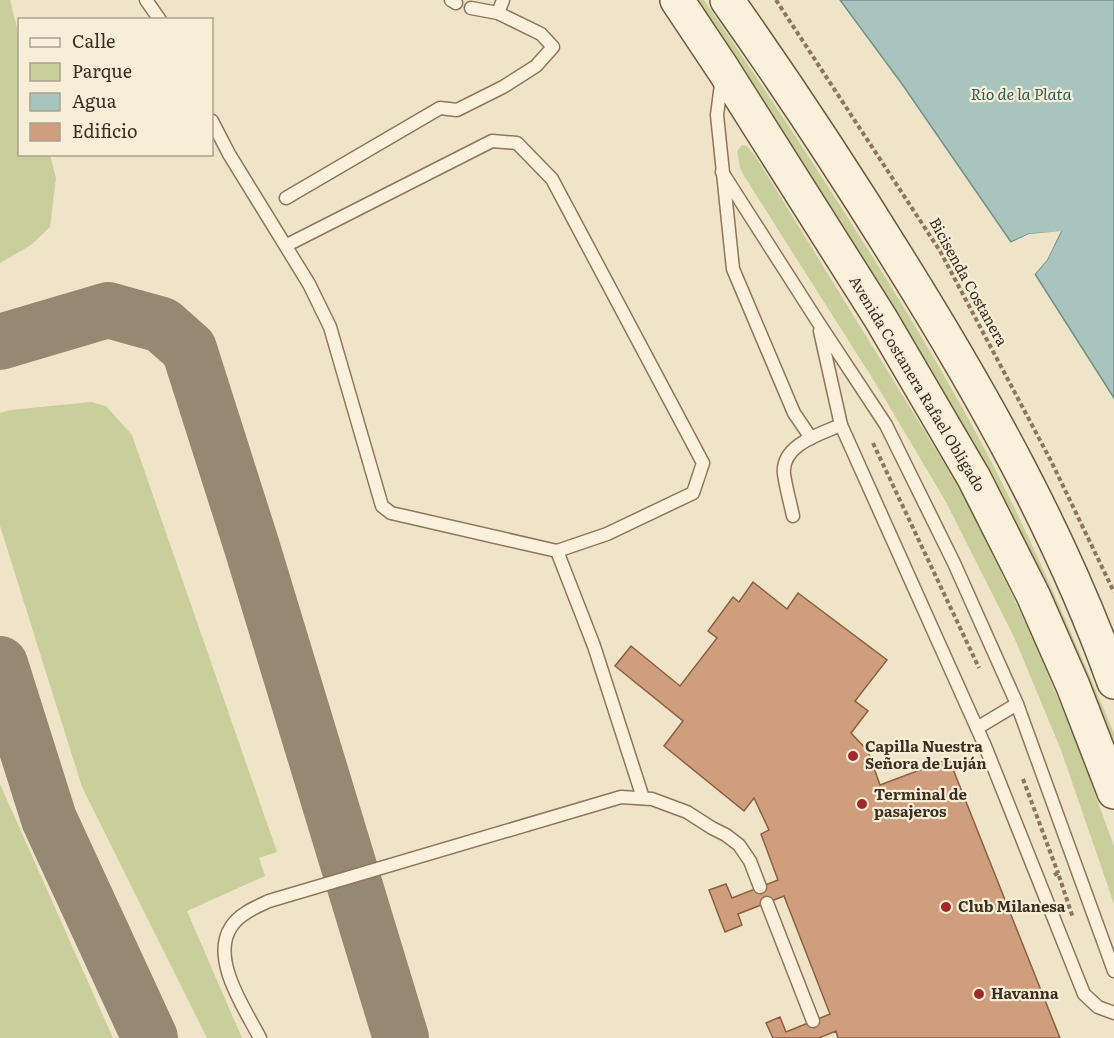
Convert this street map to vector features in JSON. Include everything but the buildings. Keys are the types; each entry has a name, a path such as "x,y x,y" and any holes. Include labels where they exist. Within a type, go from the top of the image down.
{"main road":[{"name":"Avenida Costanera Rafael Obligado","path":"677,0 881,319 974,478 1033,595 1073,686 1114,792"},
{"path":"727,0 860,197 939,324 1006,441 1058,547 1114,682"}],"lane":[{"path":"146,0 159,18"},
{"path":"498,13 503,0"},
{"path":"286,198 440,108 457,110 503,87 536,66 553,47 541,34 498,13 471,8"},
{"path":"723,69 717,115 733,269 794,413 811,438"},
{"path":"213,123 229,154 286,245 330,327 382,506 391,513 557,551 607,534 693,493 703,463 552,179 517,143 492,141 286,245"},
{"path":"722,172 886,425 954,563 1017,704 1114,971"},
{"path":"818,322 841,425 977,728 1084,994 1098,1007 1114,1013"},
{"path":"793,516 783,472 792,451 811,438 841,425"},
{"path":"557,551 594,646 643,798"},
{"path":"977,728 1017,704"},
{"path":"260,1038 230,980 224,962 225,941 231,926 252,910 269,901 621,797 652,799 687,812 726,835 738,845 750,861 760,887"},
{"path":"767,903 813,1021"}],"path":[{"name":"Bicisenda Costanera","path":"776,0 940,251 1051,461 1114,592"},
{"path":"873,443 979,668"},
{"path":"1023,779 1058,873"}],"green space":[{"path":"0,0 10,0 18,32 18,156 50,156 56,178 50,227 31,245 0,263"},
{"path":"696,0 704,0 797,139 887,280 956,397 995,469 1042,567 1114,733 1114,748 988,471 969,436"},
{"path":"742,145 747,146 756,157 962,492 1029,630 1075,739 1114,846 1114,904 1061,750 1014,637 946,502 876,384 744,176 737,151"},
{"path":"91,402 106,406 132,435 277,852 259,858 265,876 187,911 242,1038 207,1038 82,787 0,526 0,413"},
{"path":"0,784 113,1038 0,1038"}],"water":[{"name":"Río de la Plata","path":"840,0 1114,0 1114,398 1035,274 1047,260 1061,232 1029,234 1011,242 902,84"}],"pier":[{"path":"1061,231 1047,260 1033,276 1053,245 1057,234 1030,237 1012,245 1008,244 1029,234"}],"taxiway":[{"path":"0,342 108,310 162,325 189,349 252,547 401,1038"},
{"path":"0,664 49,819 150,1038"}],"place":[{"name":"Capilla Nuestra Señora de Luján","path":"853,756"},
{"name":"Terminal de pasajeros","path":"862,804"},
{"name":"Club Milanesa","path":"946,907"},
{"name":"Havanna","path":"979,994"}]}
